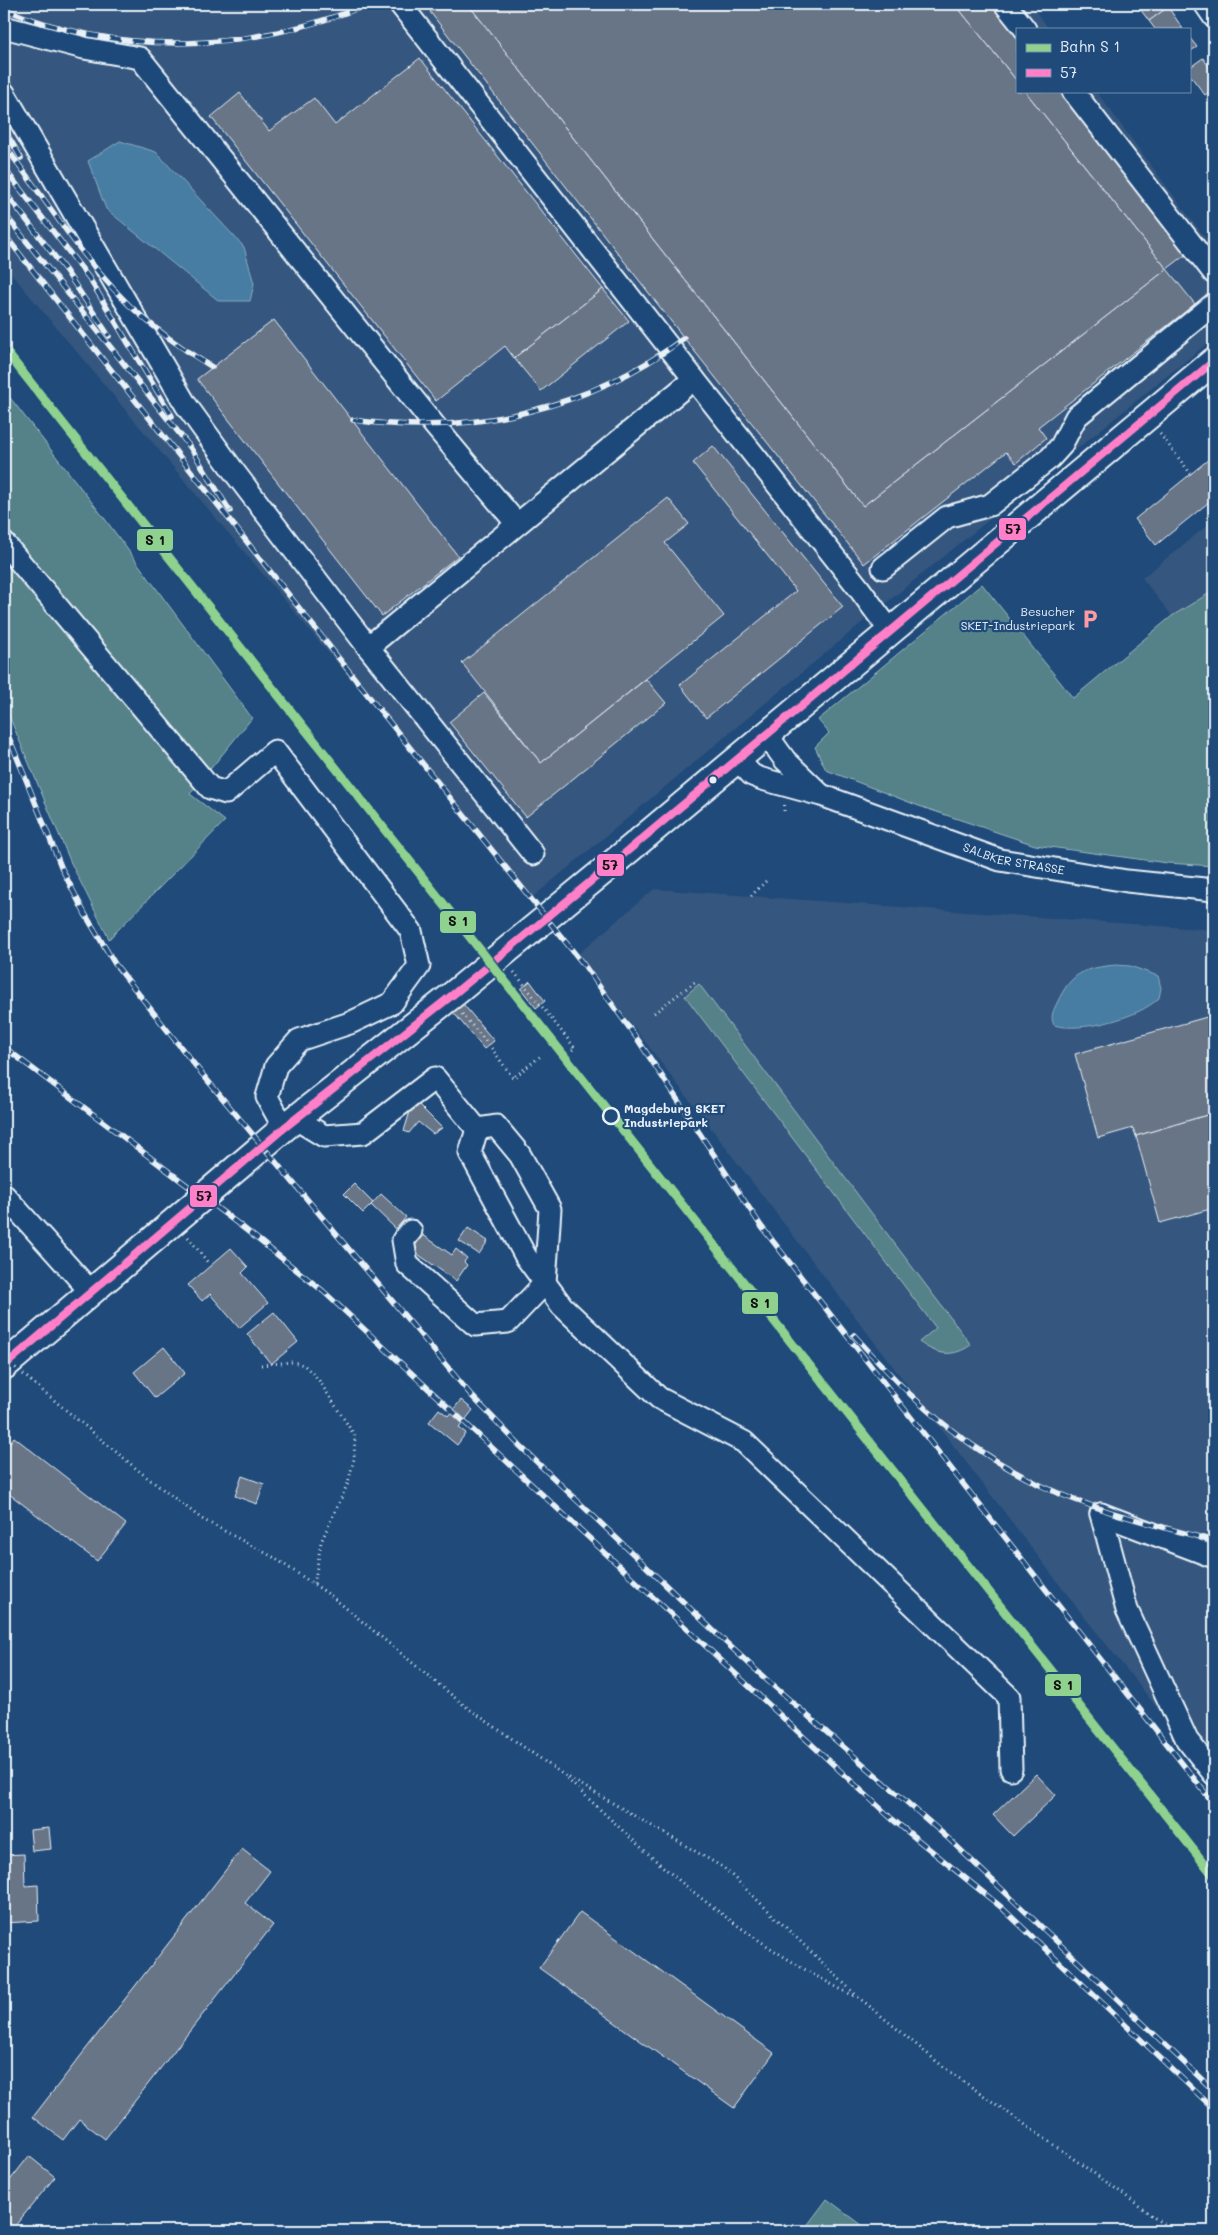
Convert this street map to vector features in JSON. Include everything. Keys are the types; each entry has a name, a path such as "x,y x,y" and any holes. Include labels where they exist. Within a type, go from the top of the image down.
{"main road":[{"path":"4,1366 290,1123 455,993 738,760 1214,361"}],"street":[{"path":"400,4 858,587 891,632"},
{"path":"1005,4 1024,28"},
{"path":"1205,4 1214,17"},
{"path":"4,27 84,48 140,58 435,426 517,524"},
{"path":"1074,92 1214,273"},
{"path":"4,93 186,405 235,473 368,647 533,854"},
{"path":"883,568 947,517 990,505 1050,458 1062,446 1076,417 1214,304"},
{"path":"368,647 694,378"},
{"path":"4,543 210,788 226,793 275,751 411,931 419,966 392,1003 350,1023 299,1040 276,1066 268,1097 290,1123 324,1136 363,1133 435,1078 477,1129"},
{"name":"SALBKER STRASSE","path":"767,735 785,760 821,795"},
{"name":"SALBKER STRASSE","path":"738,760 752,775 821,795 1000,860 1127,881 1214,890"},
{"path":"411,1231 403,1240 407,1264 474,1325 508,1322 545,1283 550,1208 520,1155 496,1126 477,1129"},
{"path":"477,1129 470,1153 526,1257 562,1306 660,1398 744,1442 1009,1697 1011,1769"},
{"path":"4,1195 91,1292"},
{"path":"1214,1557 1101,1514 1127,1610 1187,1740 1214,1774"}],"path":[{"path":"1158,432 1191,474"},
{"path":"784,807 784,812"},
{"path":"751,896 767,880"},
{"path":"509,966 575,1048 569,1052"},
{"path":"654,1013 696,981"},
{"path":"457,1008 490,1046 513,1078 542,1055"},
{"path":"187,1236 209,1264"},
{"path":"4,1358 144,1475 202,1519 273,1557 330,1595 466,1706 561,1773 724,1868 861,1999 946,2069 1122,2193 1172,2231"},
{"path":"261,1365 292,1362 304,1365 318,1379 355,1436 354,1459 348,1483 321,1542 314,1585"},
{"path":"561,1773 698,1896 744,1930 811,1974 861,1999"}],"shaded area":[{"path":"4,4 1031,4 1048,28 1016,28 1016,92 1097,92 1214,250 1214,338 859,625 533,897 4,265"},
{"path":"120,141 156,152 244,247 254,284 250,301 219,301 106,209 88,161"},
{"path":"1214,520 1214,601 1208,594 1172,616 1142,578"},
{"path":"654,889 1214,930 1214,1779 1082,1614 578,954"},
{"path":"1116,965 1130,966 1158,976 1161,988 1159,998 1138,1012 1109,1022 1079,1027 1054,1025 1052,1017 1054,1009 1067,985 1073,979 1087,970"}],"green space":[{"path":"4,390 105,519 252,718 190,794 225,821 109,939 71,863 4,704"},
{"path":"982,584 1073,698 1172,616 1208,594 1214,601 1214,866 1167,863 1035,845 919,806 826,770 815,747 829,733 818,720"},
{"path":"699,984 971,1345 957,1352 945,1353 932,1350 919,1342 936,1328 685,996"},
{"path":"827,2199 870,2231 803,2231"}],"building":[{"path":"115,4 126,4 119,9"},
{"path":"440,4 468,4 863,506 1167,269 1195,304 1038,427 1046,438 1016,463 1006,452 864,564 684,338 430,12"},
{"path":"468,4 955,4 1016,80 1016,92 1026,92 1167,269 863,506"},
{"path":"955,4 991,4 1016,35 1016,80"},
{"path":"1165,4 1168,7 1149,21 1137,5"},
{"path":"1168,7 1182,28 1154,28 1149,21"},
{"path":"1190,38 1197,47 1190,51"},
{"path":"420,58 603,289 514,358 505,346 436,401 211,117 240,93 269,131 314,98 335,125"},
{"path":"1203,58 1214,74 1214,89 1205,95 1190,75 1190,67"},
{"path":"1026,92 1061,92 1188,253 1167,269"},
{"path":"603,289 629,321 541,391 514,358"},
{"path":"274,320 458,556 382,616 197,379"},
{"path":"713,446 843,607 706,718 680,685 796,591 693,463"},
{"path":"1214,455 1214,498 1156,545 1135,519"},
{"path":"668,498 689,524 665,543 724,616 541,763 462,663"},
{"path":"646,679 666,703 526,817 449,722 484,693 541,763"},
{"path":"530,981 545,1001 536,1008 521,989"},
{"path":"463,1004 494,1041 484,1049 453,1012"},
{"path":"1214,1015 1214,1113 1136,1136 1133,1128 1098,1138 1075,1054"},
{"path":"418,1104 442,1128 433,1134 418,1122 409,1133 404,1131 412,1105"},
{"path":"1214,1113 1214,1208 1160,1223 1136,1136"},
{"path":"354,1184 373,1203 363,1213 344,1194"},
{"path":"381,1194 406,1217 396,1229 371,1205"},
{"path":"468,1228 488,1241 479,1254 459,1241"},
{"path":"423,1235 452,1255 456,1249 467,1258 464,1262 467,1265 456,1281 412,1250"},
{"path":"231,1248 248,1267 242,1273 268,1303 239,1328 210,1294 202,1301 188,1285"},
{"path":"1214,1253 1214,1271 1209,1255"},
{"path":"274,1312 298,1342 271,1364 247,1334"},
{"path":"164,1347 185,1373 155,1398 134,1372"},
{"path":"461,1400 473,1410 459,1428 466,1433 457,1445 429,1422 439,1409 448,1416"},
{"path":"14,1437 126,1524 97,1561 4,1490 4,1450"},
{"path":"242,1476 264,1484 257,1504 235,1496"},
{"path":"1036,1774 1056,1795 1013,1836 993,1815"},
{"path":"49,1828 51,1849 32,1851 30,1830"},
{"path":"242,1849 270,1871 245,1903 273,1925 105,2139 79,2119 63,2140 33,2117"},
{"path":"24,1854 25,1886 38,1885 39,1921 4,1923 4,1855"},
{"path":"580,1912 774,2053 734,2108 539,1968"},
{"path":"29,2156 55,2177 14,2227 4,2219 4,2188"}],"railway":[{"path":"4,9 50,25 95,36 141,42 187,43 233,40 279,32 324,20 369,4"},
{"path":"4,129 21,158"},
{"path":"4,145 79,248 112,287 129,305 159,330 179,346 212,367"},
{"path":"4,168 89,278 172,416"},
{"path":"4,191 66,271 109,336"},
{"path":"4,213 190,447 230,511"},
{"path":"4,234 367,694 584,965 638,1040 761,1226 1214,1804"},
{"path":"353,420 396,424 440,424 483,420 526,412 568,400 609,383 648,363 684,338"},
{"path":"4,725 62,869 85,914 115,964 198,1069 471,1395 520,1446 719,1636 949,1839 1214,2091"},
{"path":"4,1047 241,1226 323,1291 892,1819 1001,1907 1214,2109"},
{"path":"854,1335 926,1409 956,1434 1006,1467 1040,1485 1082,1502 1126,1517 1214,1541"}],"transit line":[{"path":"4,349 1214,1876"},
{"name":"57","path":"4,1366 284,1128 455,993 618,859 1214,361"}],"place":[{"name":"Besucher SKET-Industriepark","path":"1090,619"},
{"name":"Magdeburg SKET Industriepark","path":"611,1116"}]}
